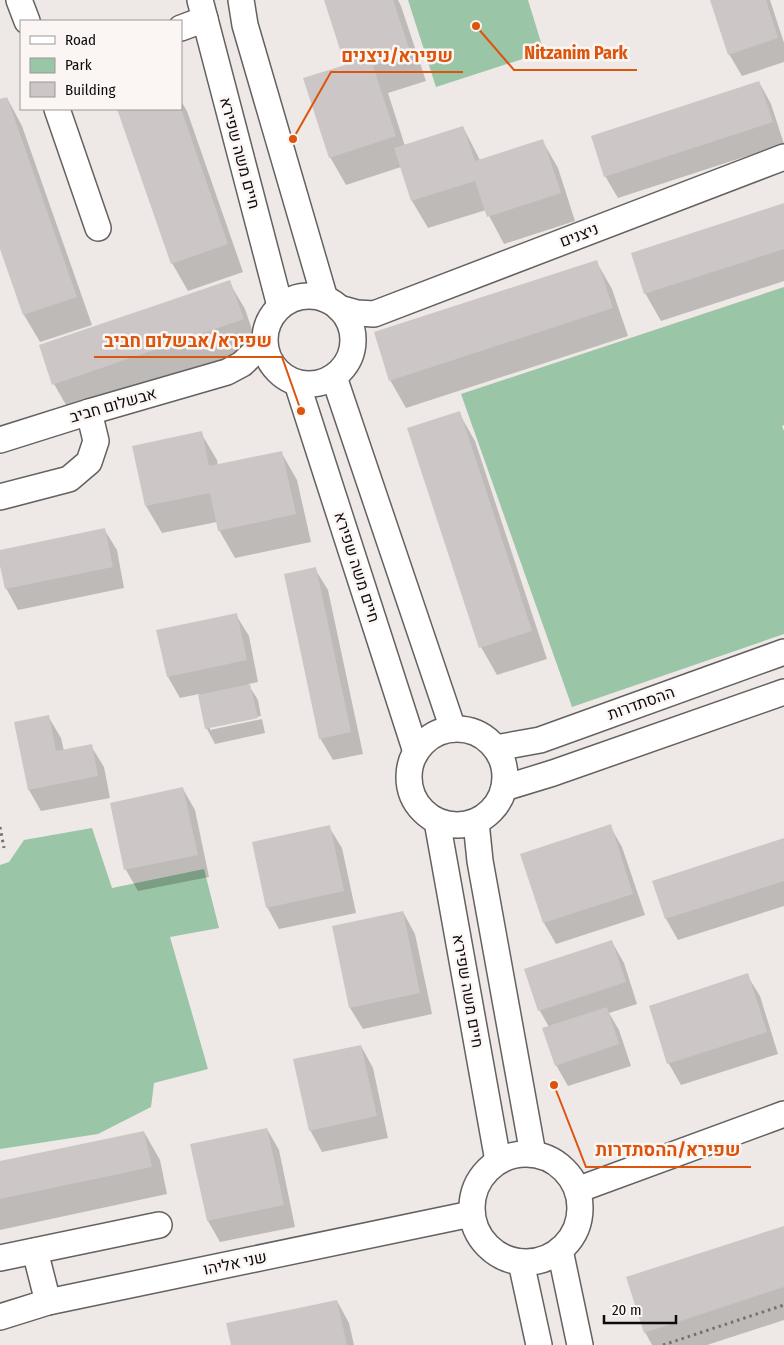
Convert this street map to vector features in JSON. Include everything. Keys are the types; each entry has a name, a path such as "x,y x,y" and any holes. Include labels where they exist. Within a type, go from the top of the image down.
{"street":[{"path":"19,0 26,20"},
{"path":"241,0 246,26 332,303"},
{"path":"182,27 202,10"},
{"name":"חיים משה שפירא","path":"202,10 280,306"},
{"path":"57,110 98,228"},
{"name":"ניצנים","path":"332,303 357,313 374,314 784,157"},
{"path":"302,296 313,296 332,303 347,317 352,328 354,340 352,354 345,367 334,377 323,383 310,385 289,379 272,365 266,355 264,343 268,322 280,306 302,296"},
{"name":"ניצנים","path":"354,340 361,328 374,314"},
{"name":"אבשלום חביב","path":"0,440 227,372 242,364 264,343"},
{"name":"אבשלום חביב","path":"227,372 248,372 289,379"},
{"path":"334,377 453,729"},
{"name":"חיים משה שפירא","path":"289,379 416,752"},
{"path":"0,497 69,479 89,462 96,441 89,412"},
{"name":"ההסתדרות","path":"496,748 540,740 784,652"},
{"path":"504,788 553,773 784,692"},
{"path":"453,729 469,730 484,737 496,748 503,761 505,774 504,788 498,802 489,813 476,822 456,825 437,821 423,812 414,799 409,783 410,767 416,752 425,740 438,732 453,729"},
{"name":"חיים משה שפירא","path":"437,821 498,1161"},
{"path":"476,822 480,861 533,1154"},
{"path":"577,1190 784,1114"},
{"path":"533,1154 548,1158 560,1166 570,1177 577,1190 580,1206 578,1222 572,1237 560,1250 542,1259 521,1262 507,1259 493,1251 483,1241 475,1228 471,1214 472,1198 477,1183 486,1170 498,1161 509,1156 533,1154"},
{"name":"שני אליהו","path":"0,1317 48,1302 471,1214"},
{"path":"0,1258 159,1225"},
{"path":"560,1250 580,1345"},
{"path":"35,1251 48,1302"},
{"path":"521,1262 539,1345"}],"path":[{"path":"0,826 4,848"},
{"path":"663,1345 784,1305"}],"green space":[{"path":"408,0 528,0 544,52 436,87"},
{"path":"784,287 784,425 782,426 784,431 784,634 572,707 461,394"},
{"path":"92,828 112,888 204,869 219,928 170,937 208,1069 154,1083 151,1107 98,1134 0,1149 0,865 9,862 24,840"}],"building":[{"path":"324,0 393,0 411,54 373,66 396,136 329,158 303,78 345,65"},
{"path":"710,0 766,0 778,38 728,55"},
{"path":"759,81 773,122 604,177 591,136"},
{"path":"7,97 77,297 23,315 0,249 0,99"},
{"path":"117,110 181,110 228,244 171,264"},
{"path":"463,126 475,161 543,139 561,193 487,217 475,181 411,201 394,148"},
{"path":"784,203 784,249 644,294 631,253"},
{"path":"597,260 613,308 389,381 374,332"},
{"path":"230,280 244,319 52,385 39,345"},
{"path":"460,411 532,631 479,648 407,428"},
{"path":"202,431 209,466 282,451 296,514 218,531 210,493 145,506 132,446"},
{"path":"105,528 113,567 5,589 0,566 0,550"},
{"path":"316,567 351,732 319,739 284,574"},
{"path":"237,613 247,660 167,677 156,630"},
{"path":"250,684 258,718 205,729 198,695"},
{"path":"49,715 56,751 92,744 98,776 28,790 14,722"},
{"path":"183,787 198,855 124,870 110,803"},
{"path":"611,824 633,894 543,923 520,854"},
{"path":"330,825 344,891 266,908 252,842"},
{"path":"784,838 784,881 665,919 652,881"},
{"path":"403,911 420,993 349,1008 332,926"},
{"path":"612,940 626,982 538,1011 524,969"},
{"path":"748,973 767,1032 667,1064 649,1006"},
{"path":"607,1007 619,1044 555,1066 542,1028"},
{"path":"361,1045 377,1116 309,1131 293,1059"},
{"path":"267,1128 284,1205 207,1221 190,1144"},
{"path":"144,1131 152,1167 0,1199 0,1161"},
{"path":"784,1226 784,1287 644,1333 626,1277"},
{"path":"337,1300 347,1345 231,1345 226,1323"}],"place":[{"name":"Nitzanim Park","path":"476,26"},
{"name":"שפירא/ניצנים","path":"293,139"},
{"name":"שפירא/אבשלום חביב","path":"301,411"},
{"name":"שפירא/ההסתדרות","path":"554,1085"}]}
